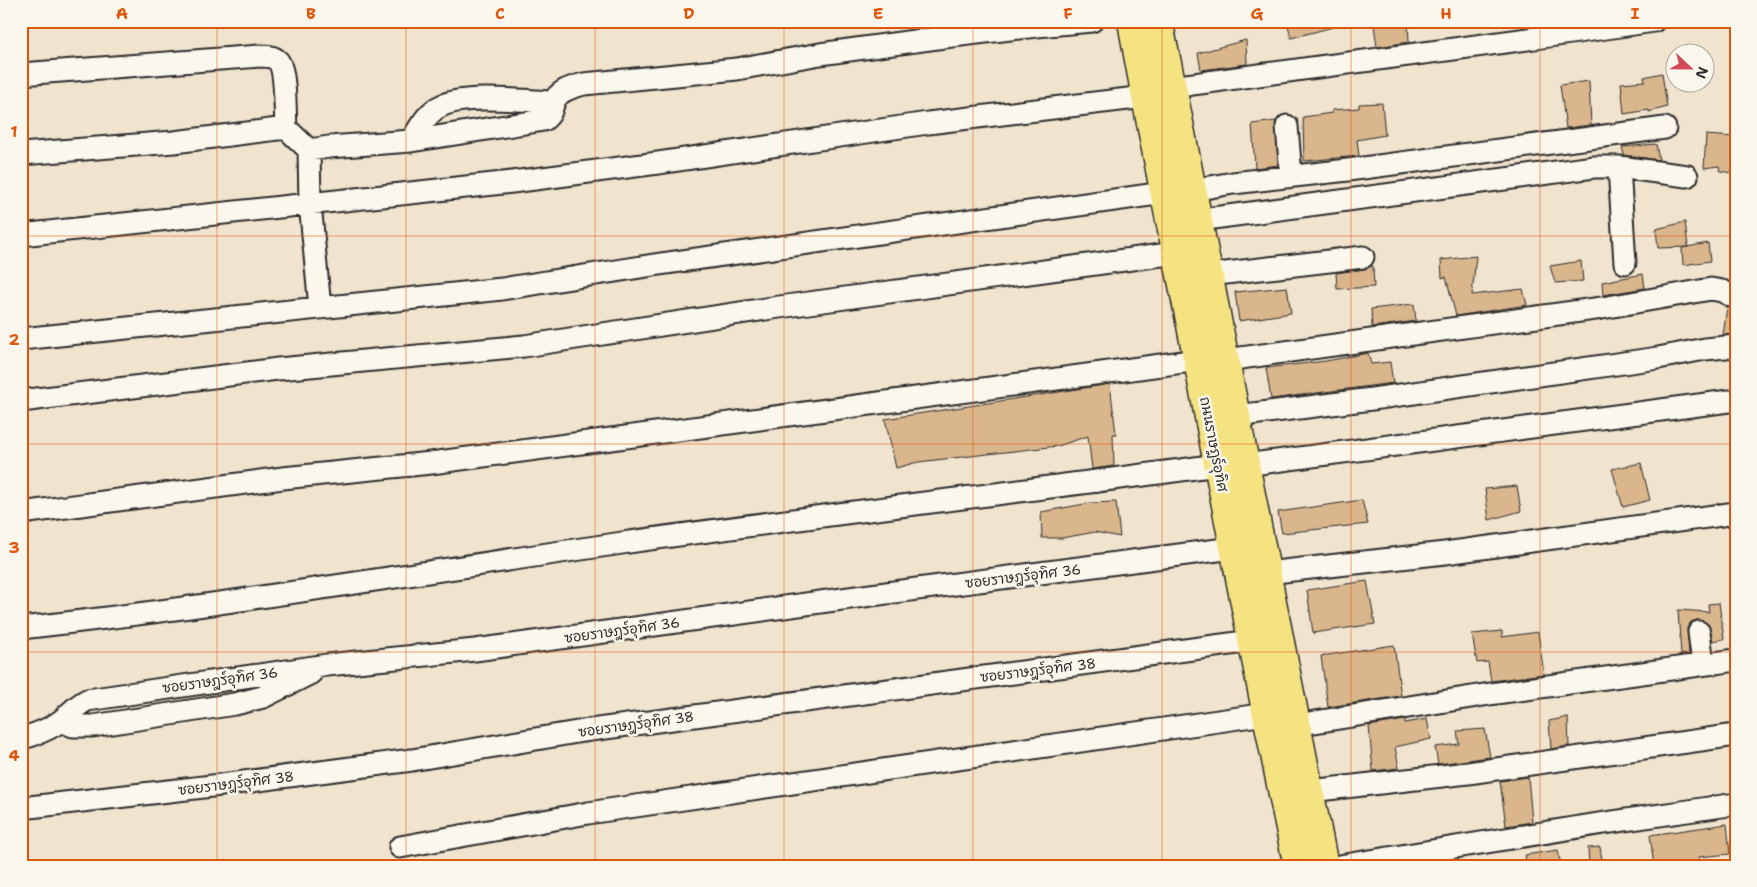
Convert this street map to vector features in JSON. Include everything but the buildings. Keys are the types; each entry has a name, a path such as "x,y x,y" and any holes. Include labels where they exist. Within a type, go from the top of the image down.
{"main road":[{"name":"ถนนราษฎร์อุทิศ","path":"1132,21 1145,97 1198,360 1233,548 1298,866"},
{"name":"ถนนราษฎร์อุทิศ","path":"1158,21 1324,866"}],"street":[{"path":"309,150 329,146 411,141 544,120 552,113 554,102 558,95 568,88 584,84 737,69 878,46 1092,21"},
{"path":"1172,87 1512,42 1654,21"},
{"path":"21,74 260,56 272,57 278,61 282,70 286,128 309,150 310,203 320,308"},
{"path":"21,235 512,182 658,163 928,123 1145,97"},
{"path":"411,141 429,114 440,106 451,102 482,100 554,102"},
{"path":"1287,126 1291,176"},
{"path":"21,154 174,142 286,128"},
{"path":"1192,190 1233,183 1348,170 1666,128"},
{"path":"1198,220 1594,166 1619,167 1687,176"},
{"path":"1619,167 1625,263"},
{"path":"21,339 502,289 660,264 1164,192"},
{"path":"21,400 278,369 524,346 772,308 1176,253"},
{"path":"1209,275 1363,257"},
{"path":"1226,360 1592,309 1711,289 1722,291 1736,298"},
{"path":"1236,416 1372,399 1736,346"},
{"path":"21,513 283,478 592,442 1198,360"},
{"path":"1245,465 1729,401"},
{"path":"21,628 799,519 1040,490 1218,465"},
{"path":"1266,573 1445,553 1736,513"},
{"name":"ซอยราษฎร์อุทิศ 36","path":"21,738 34,736 61,721 75,706 87,700 327,665 476,650 1233,548"},
{"path":"1698,632 1703,664"},
{"name":"ซอยราษฎร์อุทิศ 38","path":"21,808 221,785 403,761 583,731 1252,641"},
{"path":"1296,725 1490,694 1736,660"},
{"path":"400,847 588,813 1266,714"},
{"path":"1310,791 1468,773 1736,735"},
{"path":"1339,866 1598,824 1736,804"}]}
